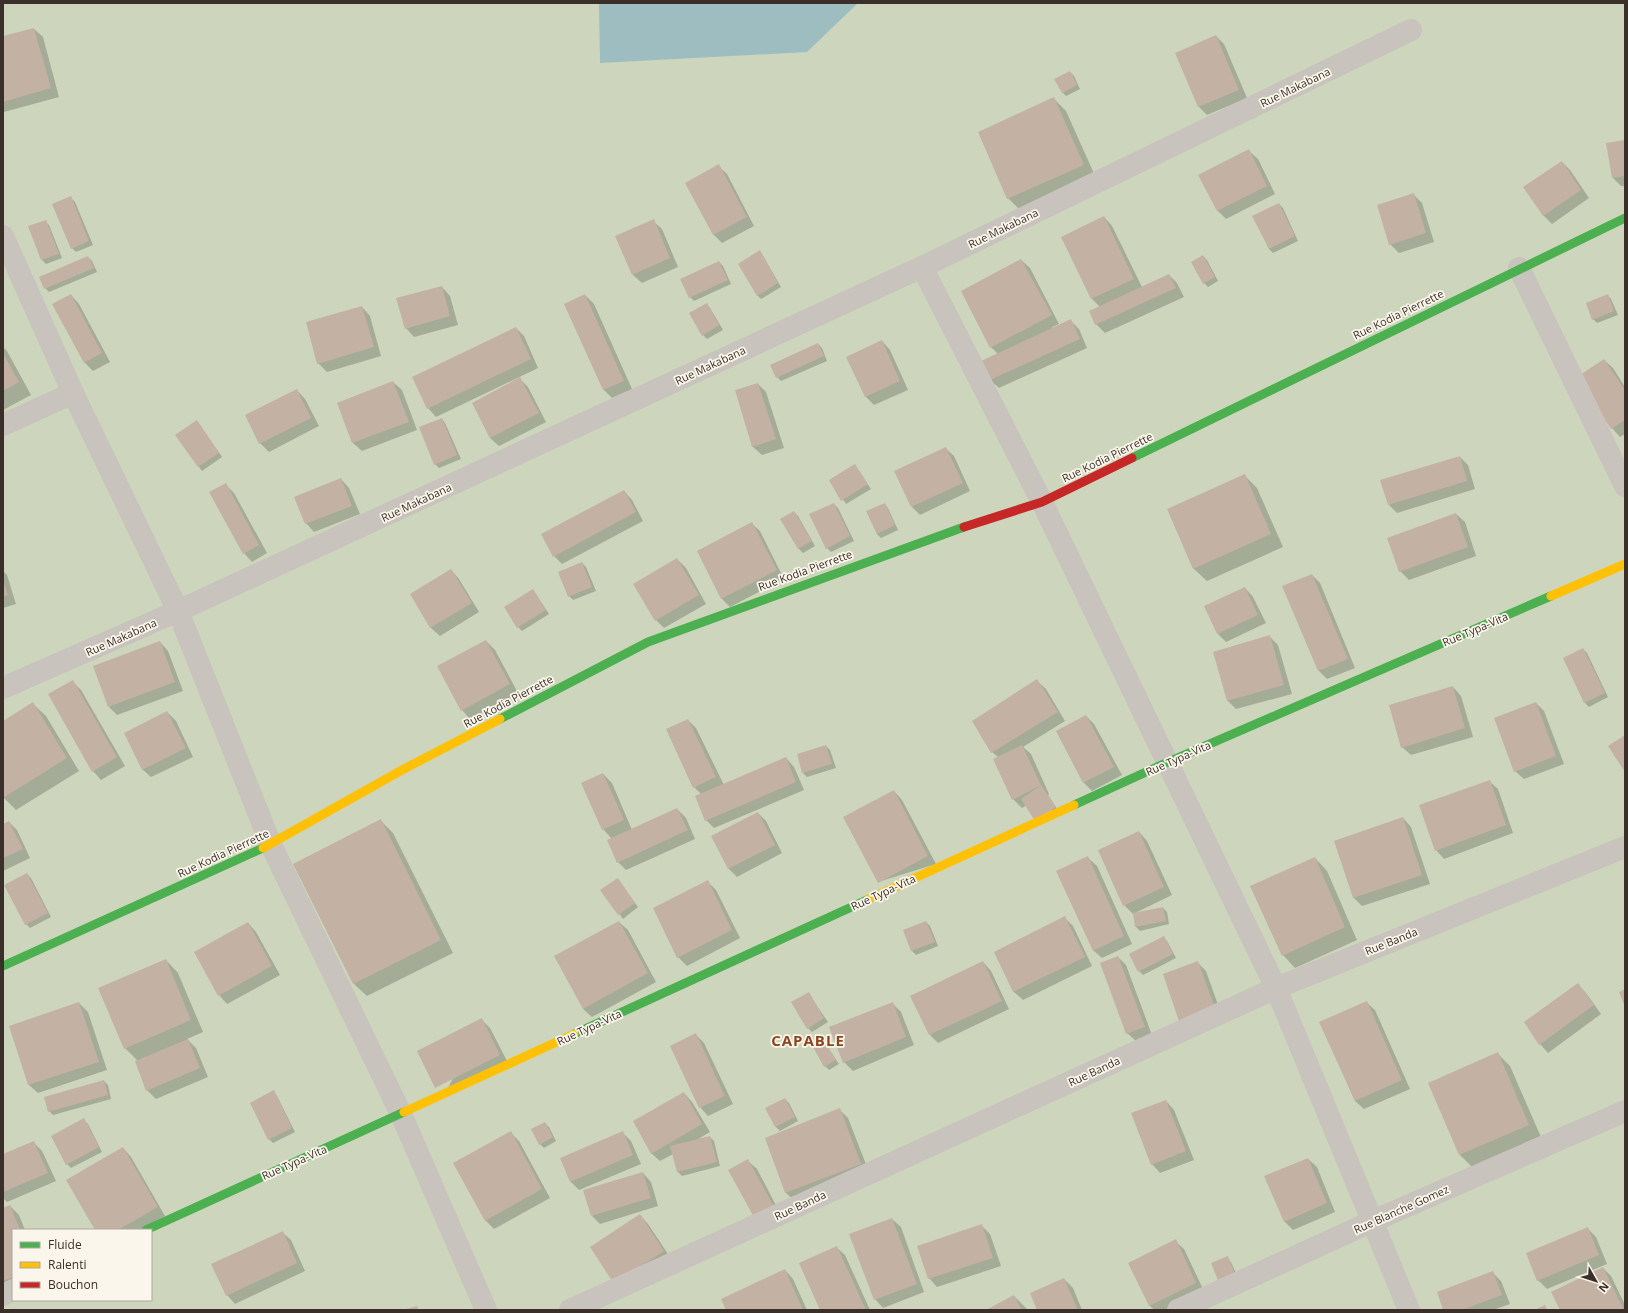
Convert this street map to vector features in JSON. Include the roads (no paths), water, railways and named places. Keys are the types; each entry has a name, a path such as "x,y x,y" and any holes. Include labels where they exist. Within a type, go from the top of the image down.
{"street":[{"name":"Rue Makabana","path":"3,688 178,612 922,267 1411,30"},
{"name":"Rue Kodia Pierrette","path":"3,966 271,845 402,770 648,642 941,534 1042,502 1519,268 1625,218"},
{"path":"3,236 73,393 178,612 271,845 401,1114 486,1310"},
{"path":"922,267 1042,502 1276,988 1410,1310"},
{"path":"1519,268 1625,486"},
{"path":"3,425 73,393"},
{"name":"Rue Typa-Vita","path":"148,1229 1168,762 1625,564"},
{"name":"Rue Banda","path":"570,1310 1276,988 1625,847"},
{"name":"Rue Blanche Gomez","path":"1178,1310 1373,1221 1625,1110"},
{"path":"3,1295 12,1290"}],"water":[{"path":"599,3 858,3 807,52 600,63"}],"district":[{"name":"CAPABLE","path":"808,1040"}]}
